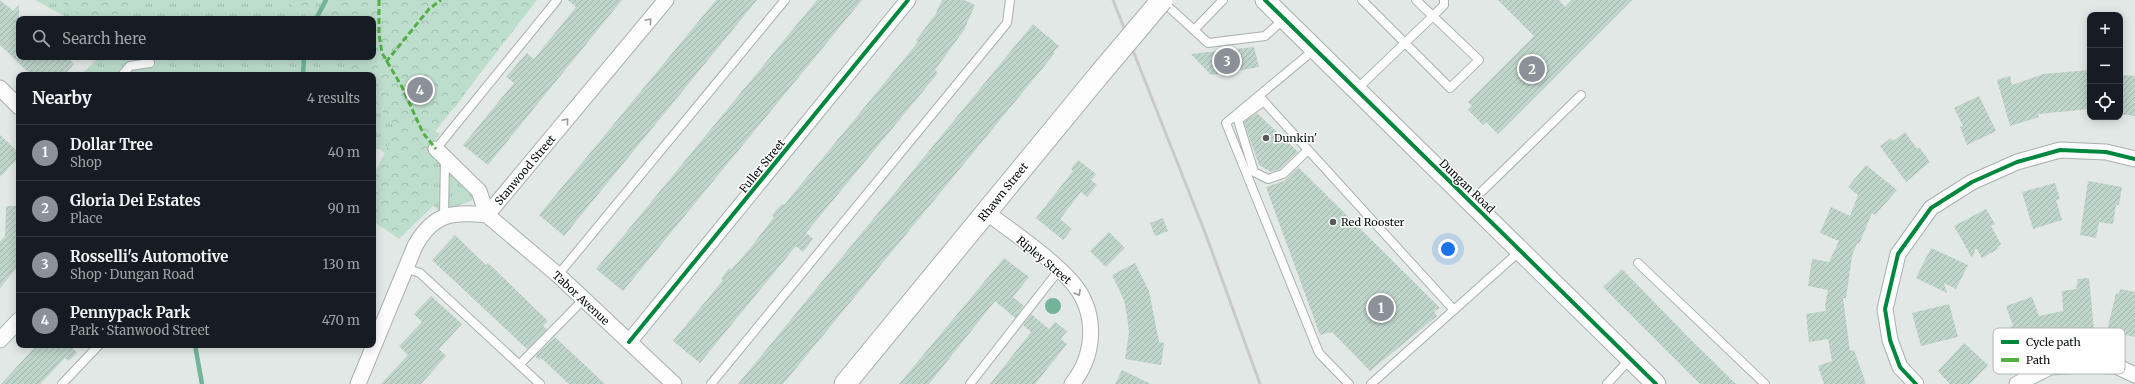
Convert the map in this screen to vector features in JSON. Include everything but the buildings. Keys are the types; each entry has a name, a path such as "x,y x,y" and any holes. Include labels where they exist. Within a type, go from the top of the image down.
{"main road":[{"name":"Rhawn Street","path":"845,384 1162,0"}],"street":[{"name":"Stanwood Street","path":"376,340 405,268 423,233 432,223 444,216 467,212 486,214 666,0"},
{"name":"Fuller Street","path":"629,342 908,0"},
{"name":"Dungan Road","path":"1265,0 1656,384"},
{"path":"0,88 16,104"},
{"path":"1916,384 1900,367 1890,340 1885,309 1898,254 1931,208 1972,182 2017,162 2060,150 2106,152 2135,159"},
{"path":"441,153 480,191 486,214"},
{"name":"Ripley Street","path":"986,212 1072,282 1088,309 1092,340 1081,372 1072,384"},
{"name":"Tabor Avenue","path":"486,214 558,275 674,384"},
{"path":"0,340 16,323"},
{"name":"Stanwood Street","path":"358,384 373,348"},
{"path":"2125,370 2135,375"},
{"path":"2017,384 2036,374"}],"lane":[{"path":"444,216 441,153 557,0"},
{"path":"558,275 785,0"},
{"path":"711,384 1007,23 1010,0"},
{"path":"1162,0 1208,43 1265,36 1284,19"},
{"path":"1194,30 1223,0"},
{"path":"1362,0 1450,88 1479,60 1416,0"},
{"path":"1356,90 1444,5 1444,0"},
{"path":"1308,150 1283,174 1268,179 1254,172 1238,120 1315,49"},
{"path":"125,72 130,66 150,63"},
{"path":"1471,202 1581,95"},
{"path":"1262,98 1454,310"},
{"path":"1262,98 1226,124 1319,353 1349,384"},
{"path":"1371,384 1520,251"},
{"path":"1638,263 1765,384"},
{"path":"405,268 420,274 540,384"},
{"path":"970,384 1059,270"},
{"path":"519,365 583,300"},
{"path":"62,384 96,348"},
{"path":"1607,384 1630,359"}],"green space":[{"path":"35,0 534,0 456,106 432,129 440,134 428,150 475,196 471,201 439,212 413,179 380,149 376,150 376,72 84,72 96,60 376,60 376,16 64,16"},
{"path":"59,0 133,0 122,16 81,16"},
{"path":"283,0 317,0 316,5 309,16 306,16"},
{"path":"333,0 537,0 427,142 433,206 399,239 376,223 376,170 397,129 376,103 376,72 352,72 342,60 376,60 376,16 325,16"}],"shaded area":[{"path":"1050,298 1056,298 1061,303 1059,312 1056,314 1050,314 1045,309 1045,303"}],"waterway":[{"path":"318,16 326,0"},
{"path":"303,72 304,60"},
{"path":"196,348 202,384"}],"railway":[{"path":"1113,0 1206,235 1260,384"}],"marked path":[{"path":"379,0 379,34 382,53 402,87 423,133 436,149"},
{"path":"386,62 429,9 441,0"}],"cycle path":[{"path":"629,342 908,0"},
{"path":"1265,0 1656,384"},
{"path":"1916,384 1900,367 1890,340 1885,309 1898,254 1931,208 1972,182 2017,162 2060,150 2106,152 2135,159"}],"place":[{"name":"Rosselli's Automotive","path":"1227,61"},
{"name":"Gloria Dei Estates","path":"1532,69"},
{"name":"Pennypack Park","path":"420,90"},
{"name":"Dunkin'","path":"1266,138"},
{"name":"Red Rooster","path":"1333,222"},
{"name":"Dollar Tree","path":"1381,308"}]}
